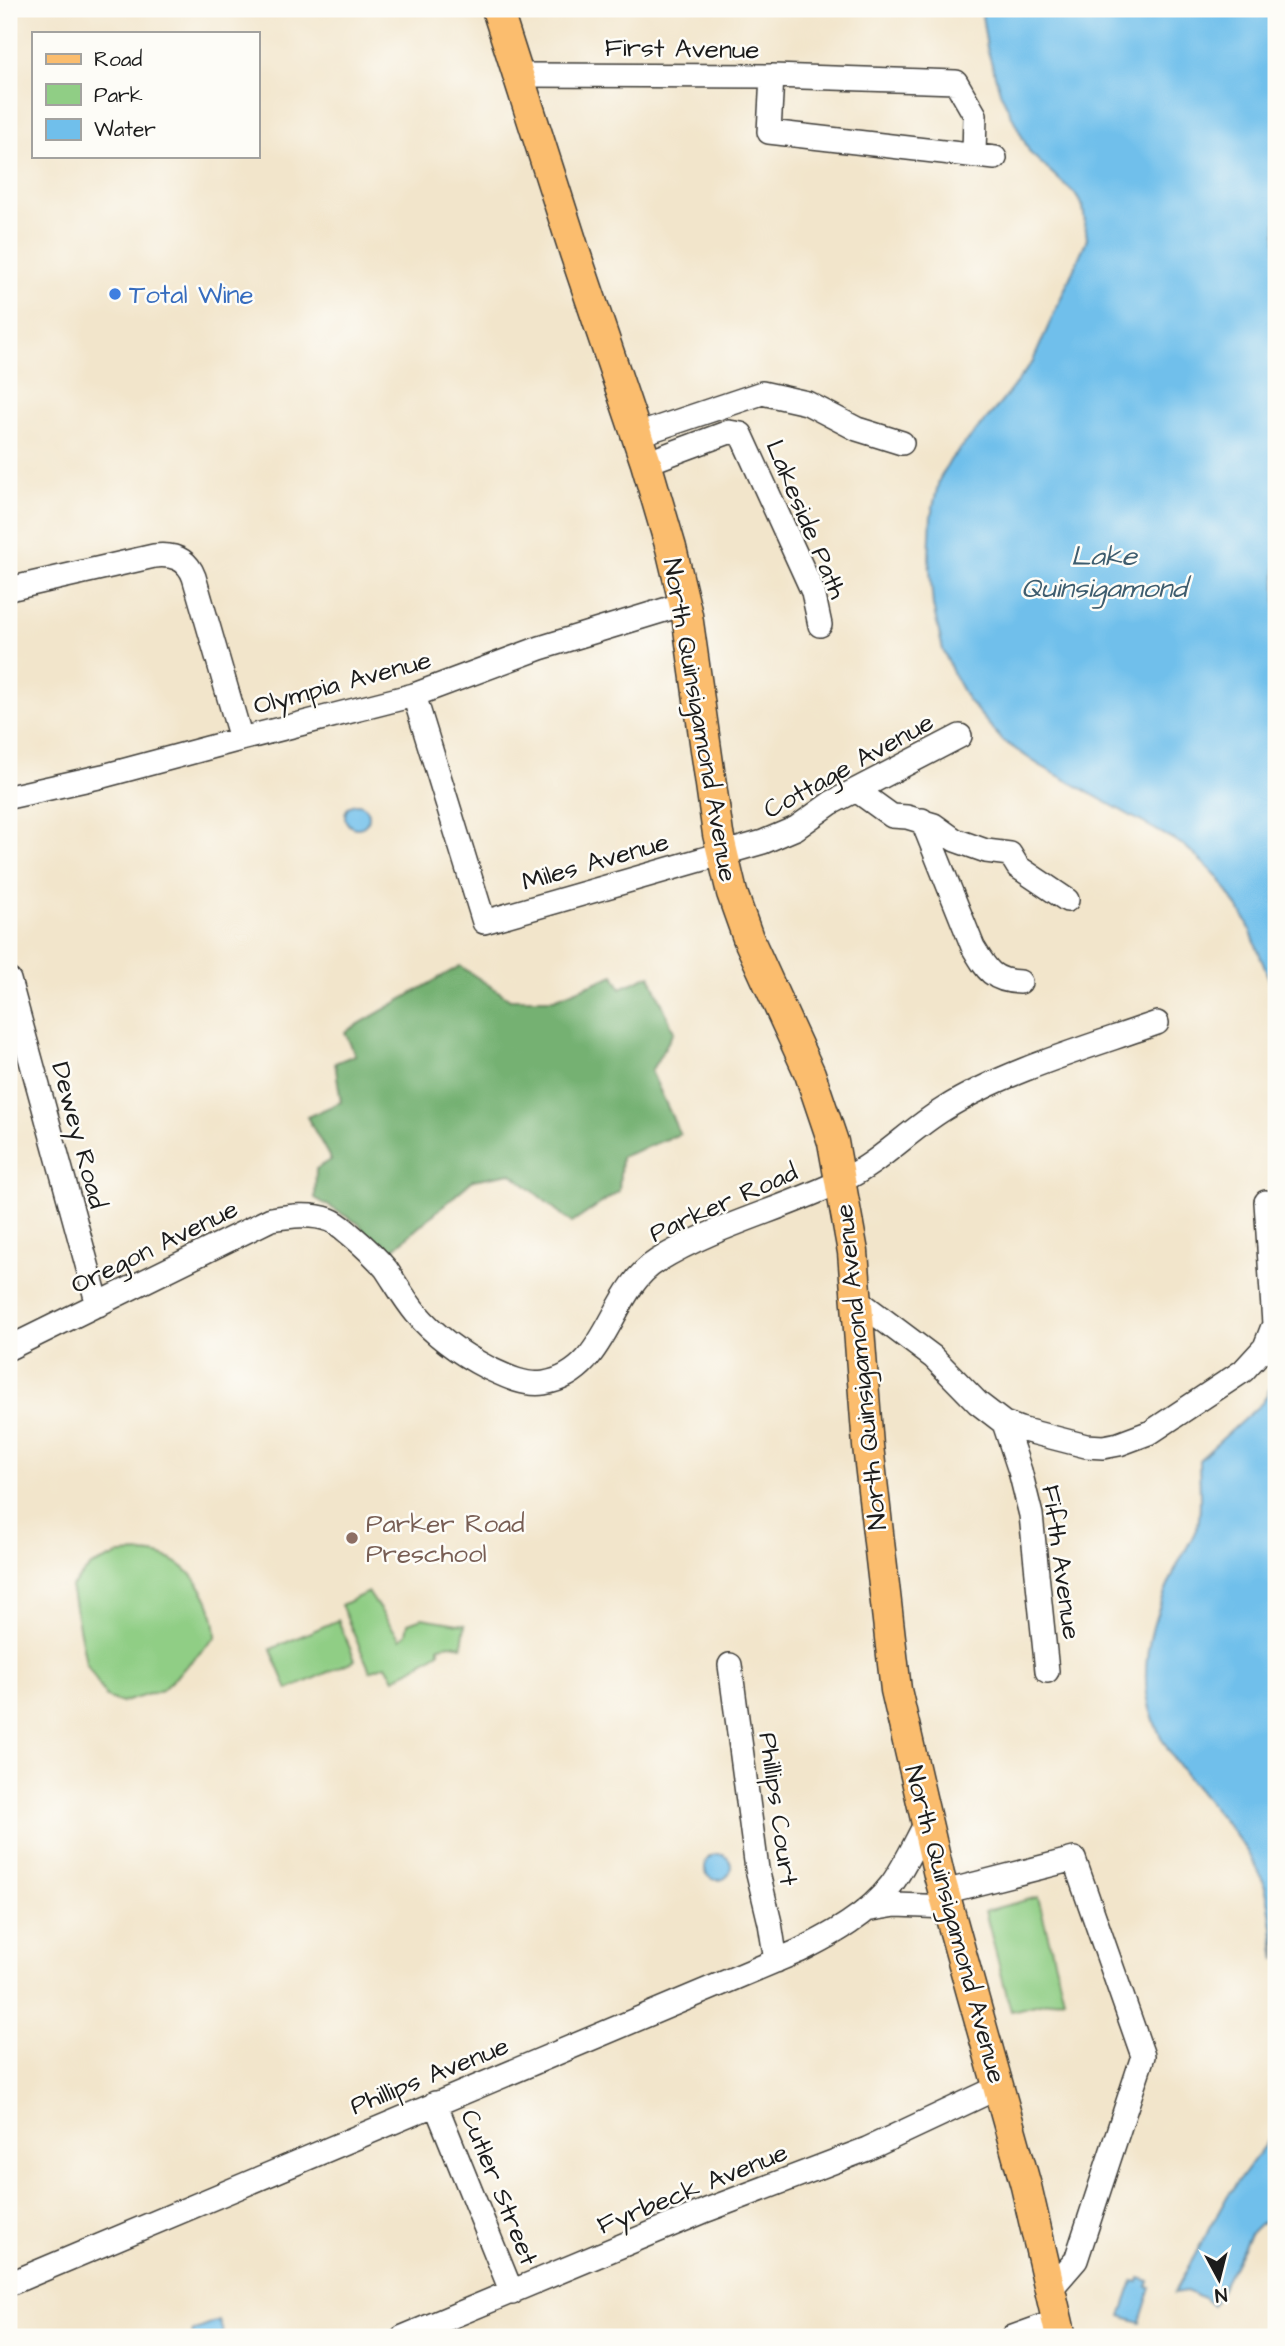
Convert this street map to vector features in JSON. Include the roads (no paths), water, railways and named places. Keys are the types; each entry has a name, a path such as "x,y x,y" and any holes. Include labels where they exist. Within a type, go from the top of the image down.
{"main road":[{"name":"North Quinsigamond Avenue","path":"498,9 671,548 684,604 722,854 732,893 748,938 820,1098 828,1122 853,1252 868,1446 891,1654 901,1716 926,1823 1026,2186 1059,2329"}],"street":[{"name":"First Avenue","path":"519,75 772,76 956,82 975,115 984,157 769,132 772,76"},
{"name":"Lakeside Path","path":"641,449 671,424 762,393 807,403 857,429 902,443"},
{"path":"641,449 680,450 671,424"},
{"name":"Lakeside Path","path":"680,450 729,432 741,434 813,592 820,625"},
{"path":"9,589 153,556 168,555 180,559 190,566 194,577 241,738"},
{"name":"Olympia Avenue","path":"9,797 103,776 414,695 540,648 684,604"},
{"name":"Miles Avenue","path":"414,695 484,922 722,854"},
{"name":"Cottage Avenue","path":"722,854 786,834 831,803 960,736"},
{"path":"856,790 892,816 922,820 955,840 986,851 1010,854 1018,867 1067,900"},
{"path":"922,820 973,947 983,964 1000,979 1020,982"},
{"name":"Dewey Road","path":"9,980 98,1305"},
{"name":"Parker Road","path":"328,1220 339,1225 371,1253 417,1315 445,1342 502,1375 531,1383 545,1383 564,1377 597,1346 630,1286 649,1266 721,1228 841,1181 871,1166 944,1108 1012,1075 1157,1023"},
{"path":"857,1300 933,1357 978,1403 1004,1423 1086,1446 1119,1444 1151,1432 1243,1371 1265,1346 1274,1324 1266,1202"},
{"name":"Oregon Avenue","path":"9,1348 271,1219 302,1216 328,1220"},
{"name":"Fifth Avenue","path":"1004,1423 1031,1516 1047,1671"},
{"name":"Phillips Court","path":"730,1665 757,1868 776,1961"},
{"name":"Phillips Avenue","path":"9,2284 776,1961 832,1934 866,1910 892,1884 926,1823"},
{"name":"Phillips Avenue","path":"866,1910 947,1900 1074,1859 1143,2056 1076,2260 1050,2290"},
{"name":"Fyrbeck Avenue","path":"403,2337 706,2210 867,2149 999,2087"},
{"name":"Cutler Street","path":"435,2103 512,2293"},
{"path":"1013,2337 1059,2329"}],"water":[{"name":"Lake Quinsigamond","path":"981,9 1276,9 1276,997 1247,922 1218,877 1185,846 1039,765 1002,740 967,699 943,650 933,606 929,558 931,516 939,480 951,459 999,405 1033,361 1087,239 1083,207 1075,194 1030,153 1000,92 987,48"},
{"path":"357,804 365,808 369,816 365,824 357,828 349,824 345,816 349,808"},
{"path":"1276,1377 1276,1960 1269,1903 1259,1872 1230,1828 1195,1787 1164,1743 1153,1720 1146,1677 1153,1626 1198,1524 1199,1460 1263,1402"},
{"path":"718,1854 727,1858 731,1867 727,1876 718,1880 709,1876 705,1867 709,1858"},
{"path":"1276,2130 1276,2217 1259,2224 1251,2232 1213,2306 1204,2298 1186,2291 1174,2293 1228,2195"},
{"path":"1139,2278 1149,2281 1147,2286 1151,2287 1140,2322 1121,2316 1133,2281 1138,2282"},
{"path":"219,2321 224,2334 216,2337 192,2337 193,2331"}],"place":[{"name":"Total Wine","path":"115,294"},
{"name":"Parker Road Preschool","path":"352,1538"}]}
